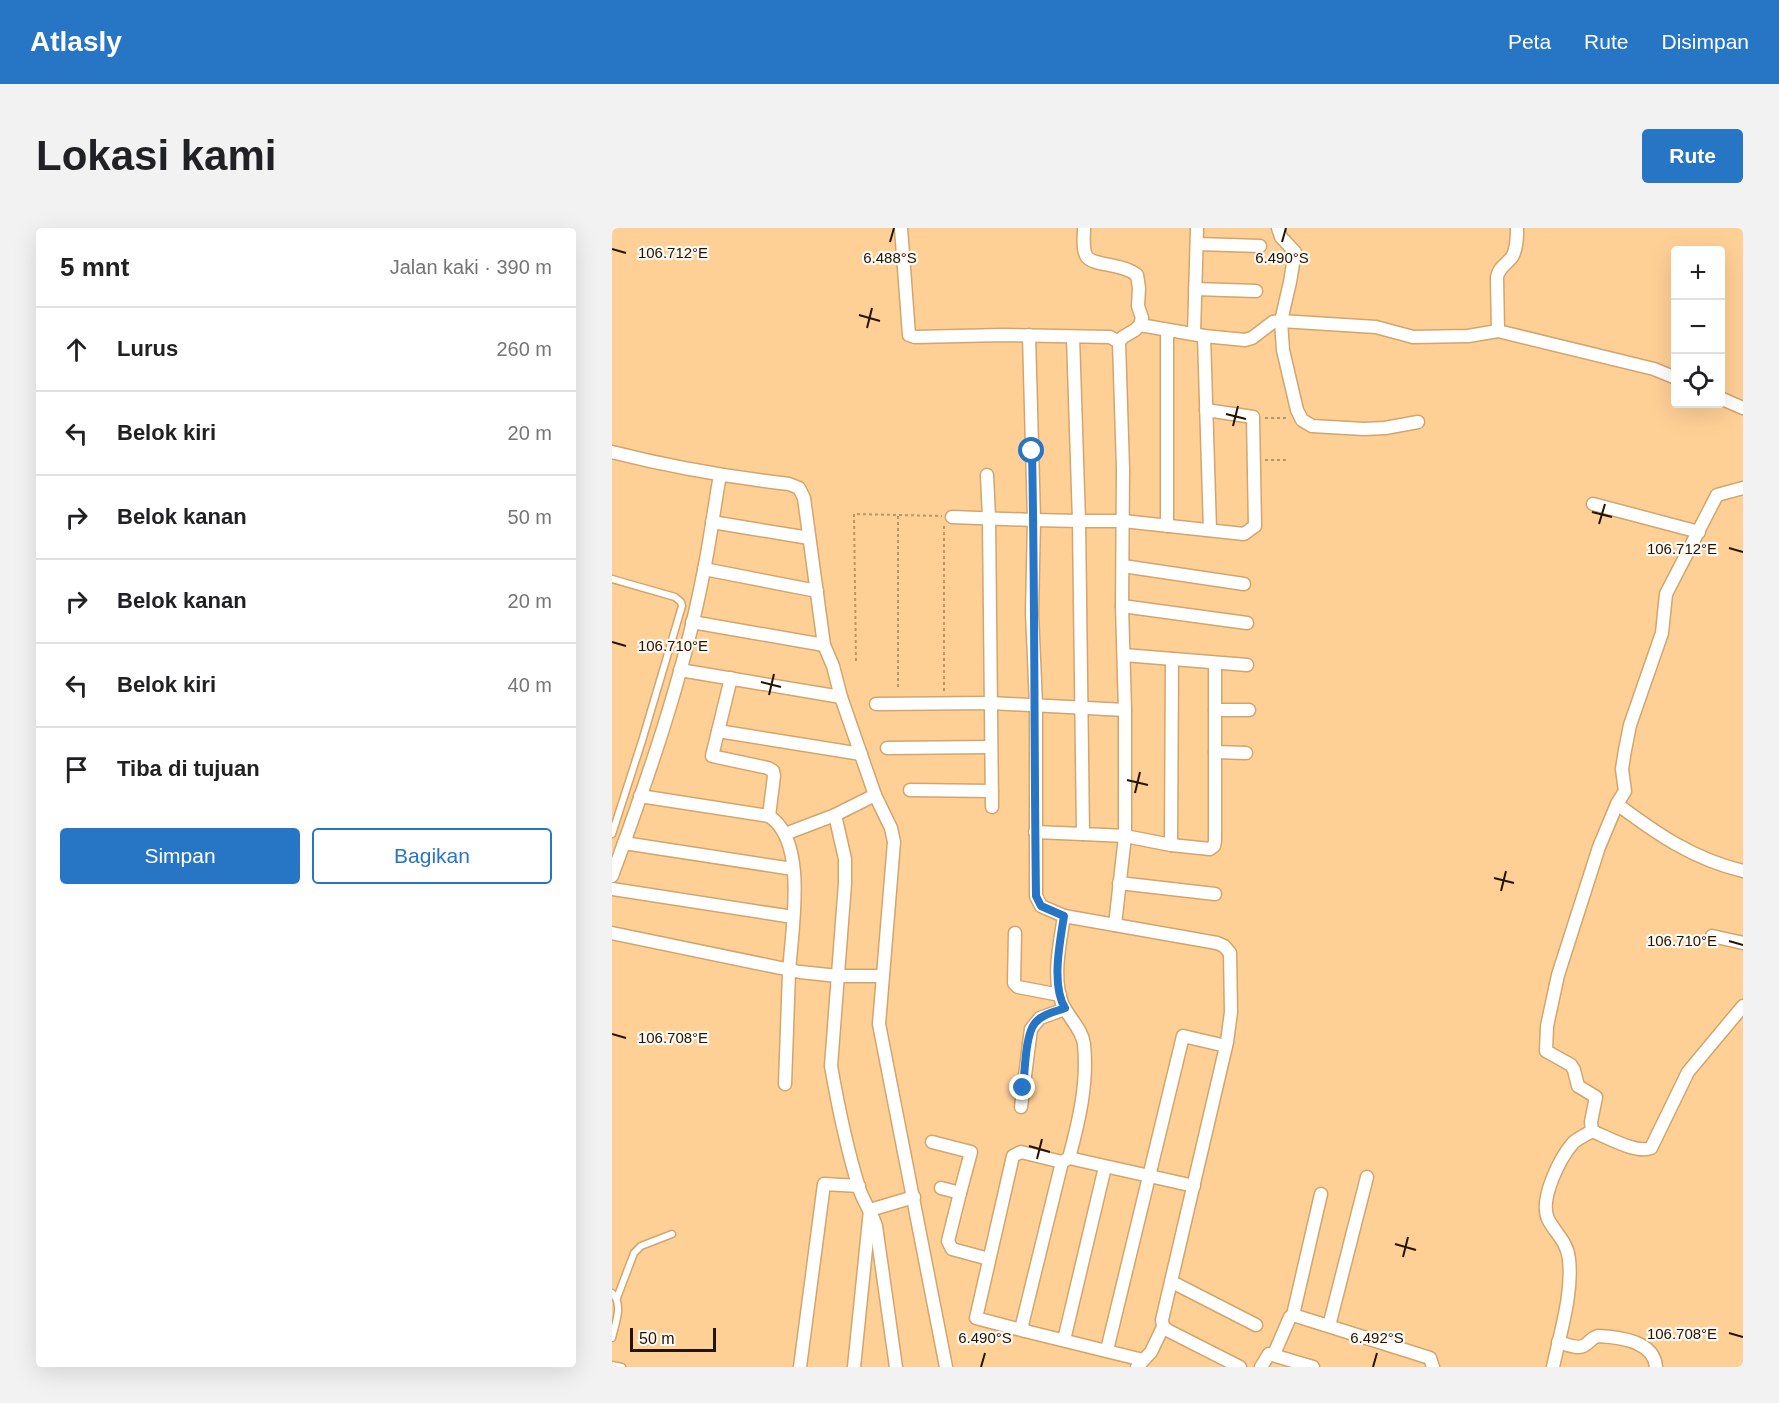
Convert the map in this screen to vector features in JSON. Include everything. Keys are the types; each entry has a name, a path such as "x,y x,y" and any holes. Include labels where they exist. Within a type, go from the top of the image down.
{"street":[{"path":"902,228 909,335 915,337 1029,335 1073,338 1110,337 1119,342"},
{"path":"1084,228 1084,248 1087,257 1093,262 1122,266 1137,276 1138,306 1142,318 1140,325 1119,342 1123,521 1125,836 1115,925"},
{"path":"1197,228 1195,289 1206,410 1210,530"},
{"path":"1278,228 1281,237 1293,249 1295,255 1281,321 1282,350 1297,410 1302,420 1312,426 1364,429 1418,422"},
{"path":"1498,331 1497,277 1499,270 1511,258 1515,249 1517,228"},
{"path":"1197,244 1260,246"},
{"path":"1195,289 1256,291"},
{"path":"1140,325 1245,340 1252,338 1274,322 1281,321 1376,327 1413,337 1468,336 1498,331 1654,369 1671,376"},
{"path":"1167,330 1167,526"},
{"path":"1029,335 1034,520 1032,613 1036,705 1036,896 1041,906 1064,916 1224,946 1230,953 1231,1012 1226,1046 1194,1186 1172,1282 1162,1320 1163,1327 1151,1352 1140,1365 1107,1350 976,1318 1013,1156 1021,1152 1194,1186"},
{"path":"1073,338 1079,520 1083,834"},
{"path":"1725,400 1743,408"},
{"path":"952,517 1123,521 1244,534 1255,526 1253,417 1206,410"},
{"path":"612,452 658,464 789,484 799,488 804,498 824,645 875,795 891,828 894,842 879,1024 946,1367"},
{"path":"612,876 662,732 680,670 704,569 720,475"},
{"path":"987,475 992,807"},
{"path":"1592,1131 1591,1122 1596,1096 1578,1086 1571,1065 1546,1051 1547,1026 1558,975 1583,893 1617,804 1625,791 1622,769 1630,725 1662,633 1666,594 1717,495 1743,488"},
{"path":"1593,504 1699,532"},
{"path":"712,522 809,538"},
{"path":"1123,566 1244,584"},
{"path":"704,569 817,591"},
{"path":"1122,606 1247,622"},
{"path":"692,622 824,645"},
{"path":"1124,654 1246,665"},
{"path":"1171,845 1172,659"},
{"path":"1035,832 1125,836 1171,845 1209,849 1214,846 1215,664"},
{"path":"680,670 841,697"},
{"path":"731,678 712,756 773,771 769,816"},
{"path":"876,704 990,703 1125,710"},
{"path":"1215,710 1250,710"},
{"path":"718,731 861,754"},
{"path":"887,748 991,747"},
{"path":"1215,752 1246,753"},
{"path":"910,790 992,790"},
{"path":"785,834 835,815 875,795"},
{"path":"640,796 769,816 779,824 785,834 796,890 785,1084"},
{"path":"1617,804 1685,851 1743,872"},
{"path":"835,815 845,871 831,1066 859,1186 876,1226 896,1367"},
{"path":"624,843 793,869"},
{"path":"1119,883 1215,894"},
{"path":"612,889 793,917"},
{"path":"1024,1331 1023,1316 1065,1160 1082,1108 1084,1045 1082,1036 1060,995 1057,969 1064,916"},
{"path":"612,933 790,970 838,976 883,976"},
{"path":"1015,933 1014,983 1017,987 1060,995"},
{"path":"1712,936 1743,943"},
{"path":"1592,1131 1636,1149 1651,1148 1688,1072 1743,1006"},
{"path":"1021,1107 1031,1029 1040,1018 1065,1008"},
{"path":"1107,1350 1183,1036 1226,1046"},
{"path":"1553,1367 1567,1297 1569,1257 1562,1237 1547,1217 1546,1203 1557,1170 1566,1153 1577,1140 1592,1131"},
{"path":"932,1142 971,1152 948,1241 952,1250 989,1259"},
{"path":"1064,1340 1105,1167"},
{"path":"1329,1326 1367,1177"},
{"path":"800,1367 824,1184 859,1186"},
{"path":"941,1188 960,1193"},
{"path":"1274,1354 1290,1317 1293,1315 1321,1194"},
{"path":"870,1210 914,1197"},
{"path":"854,1367 870,1210"},
{"path":"1172,1282 1256,1325"},
{"path":"1293,1315 1430,1358 1433,1367"},
{"path":"1163,1327 1240,1367"},
{"path":"1558,1342 1579,1347 1584,1346 1594,1336 1598,1336 1637,1343 1653,1355 1656,1367"},
{"path":"1261,1367 1269,1354 1313,1367"}],"lane":[{"path":"612,579 675,597 681,602 642,741 612,834"},
{"path":"612,1338 619,1305 614,1295 634,1252 641,1246 672,1234"},
{"path":"612,1365 622,1367"}],"path":[{"path":"1253,417 1288,418"},
{"path":"1254,460 1286,460"},
{"path":"856,661 854,514 944,516 944,697"},
{"path":"898,515 898,687"}],"route":[{"path":"1023,1088 1027,1050 1034,1023 1048,1014 1065,1008 1060,995 1057,969 1064,916 1050,912 1041,906 1036,896 1032,451"}]}
